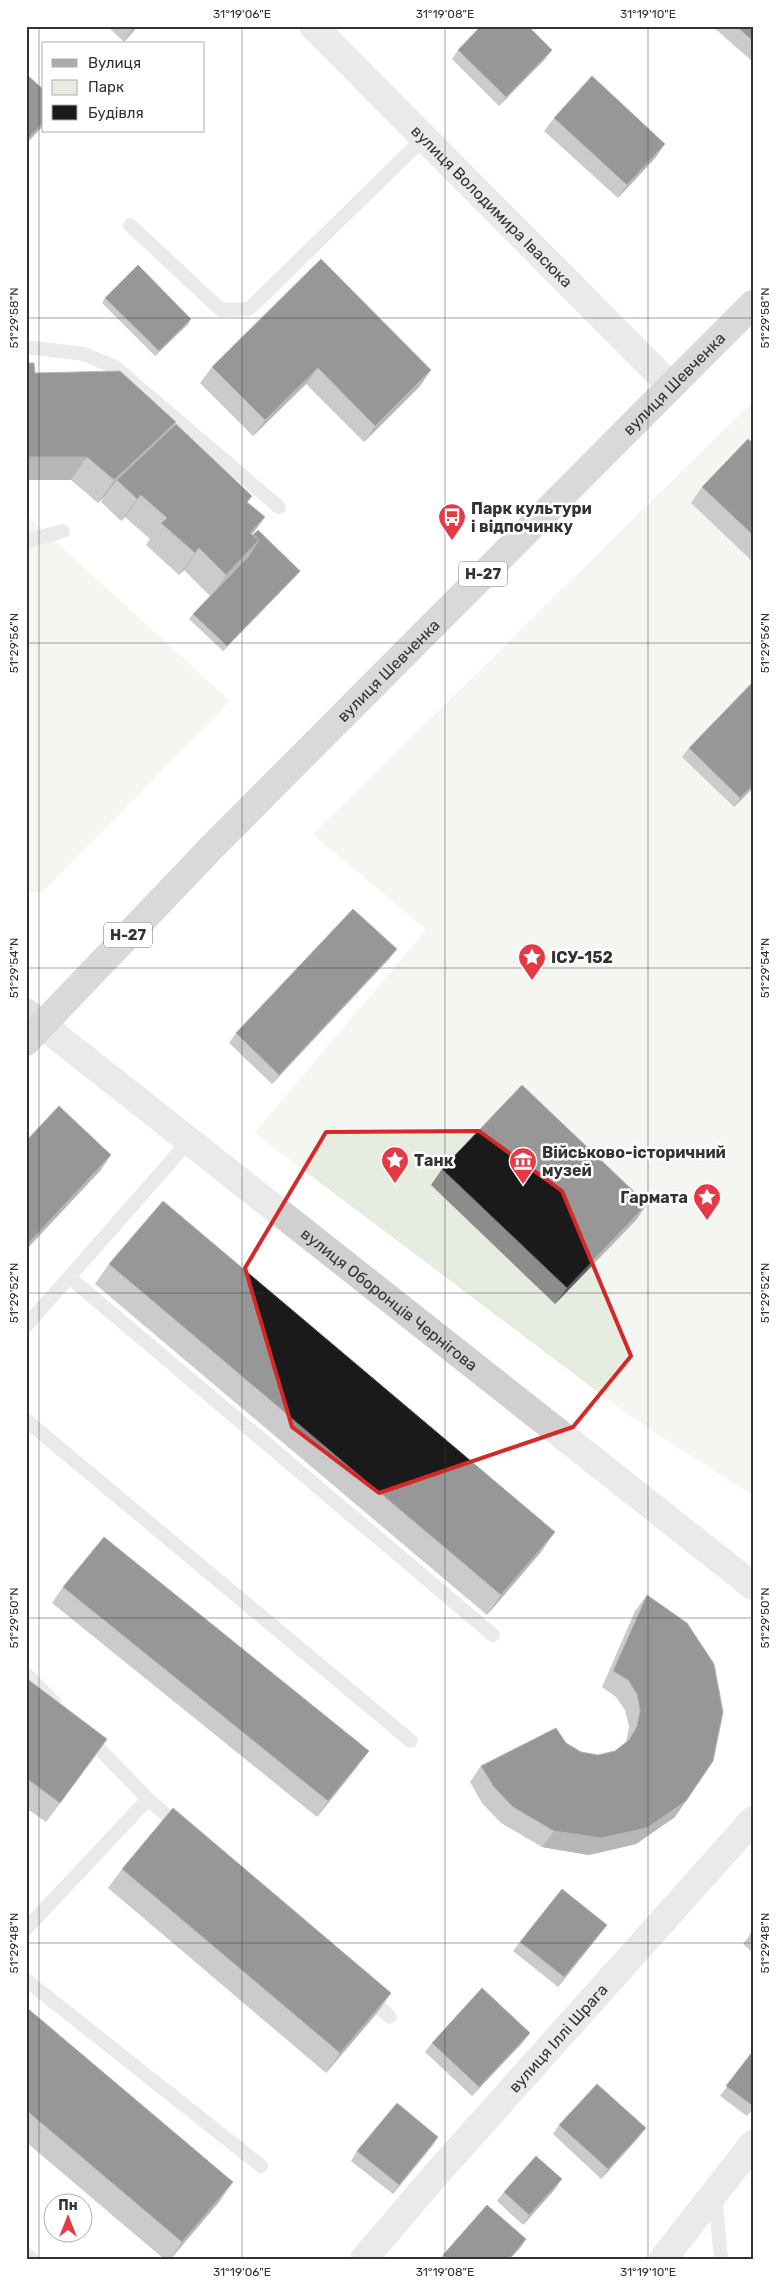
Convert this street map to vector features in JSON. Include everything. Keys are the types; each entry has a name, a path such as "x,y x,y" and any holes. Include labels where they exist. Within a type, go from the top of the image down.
{"main road":[{"name":"вулиця Шевченка","path":"31,1026 753,304"}],"street":[{"name":"вулиця Володимира Івасюка","path":"313,26 671,386"},
{"name":"вулиця Оборонців Чернігова","path":"31,1026 189,1141 753,1586"},
{"name":"вулиця Іллі Шрага","path":"364,2259 446,2164 753,1820"},
{"path":"663,2259 753,2144"}],"lane":[{"path":"130,225 221,310 249,309 424,138"},
{"path":"26,347 84,354 115,367 279,507"},
{"path":"26,541 63,531"},
{"path":"26,1326 189,1141"},
{"path":"69,1277 493,1635"},
{"path":"26,1420 411,1740"},
{"path":"26,1674 60,1709"},
{"path":"80,1730 148,1799 192,1838"},
{"path":"26,1930 148,1799"},
{"path":"26,1980 261,2166"},
{"path":"354,1984 390,2017"},
{"path":"715,2192 721,2259"},
{"path":"26,2254 32,2259"}],"highlighted area":[{"path":"479,1131 562,1191 631,1356 573,1427 379,1493 292,1427 245,1268 326,1132"}],"green space":[{"path":"753,401 753,1496 630,1416 254,1133 426,930 313,834"},
{"path":"26,518 30,518 230,701 42,893 26,891"}],"building":[{"path":"481,26 528,26 552,50 506,97 458,50"},
{"path":"736,26 753,26 753,41"},
{"path":"26,74 42,88 42,124 26,141"},
{"path":"592,76 665,144 627,185 554,118"},
{"path":"321,259 431,370 375,426 318,368 265,420 212,367"},
{"path":"138,265 191,319 159,351 105,298"},
{"path":"26,363 34,363 35,373 120,371 176,422 114,480 87,457 26,457"},
{"path":"176,424 252,496 247,502 265,517 250,533 259,540 226,575 199,548 195,553 161,523 167,518 141,495 137,499 117,480"},
{"path":"748,439 753,443 753,535 702,487"},
{"path":"258,530 300,571 227,646 193,614 248,557 259,540 253,535"},
{"path":"753,682 753,785 740,798 689,748"},
{"path":"353,909 397,949 279,1075 236,1033"},
{"path":"522,1085 647,1204 567,1288 442,1169"},
{"path":"59,1106 111,1155 26,1246 26,1141"},
{"path":"163,1201 555,1532 501,1595 109,1264"},
{"path":"104,1537 369,1751 328,1801 63,1587"},
{"path":"647,1595 687,1623 714,1664 723,1712 713,1761 686,1801 647,1828 601,1838 554,1831 513,1807 494,1787 481,1766 556,1728 566,1743 581,1752 598,1755 615,1751 629,1740 637,1726 640,1710 637,1694 628,1680 613,1671"},
{"path":"26,1678 107,1739 60,1803 26,1778"},
{"path":"173,1808 391,1993 340,2053 122,1869"},
{"path":"562,1889 607,1925 564,1977 520,1942"},
{"path":"482,1988 530,2033 479,2087 432,2043"},
{"path":"26,2007 233,2182 182,2242 26,2110"},
{"path":"753,2051 753,2106 726,2086"},
{"path":"597,2084 646,2128 608,2169 559,2125"},
{"path":"397,2103 438,2137 399,2185 357,2151"},
{"path":"536,2156 562,2179 529,2215 504,2192"},
{"path":"487,2205 526,2239 509,2259 448,2259 443,2255"}],"place":[{"name":"Парк культури і відпочинку","path":"452,541"},
{"name":"ІСУ-152","path":"532,981"},
{"name":"Танк","path":"395,1184"},
{"name":"Військово-історичний музей","path":"523,1185"},
{"name":"Гармата","path":"707,1221"}]}
